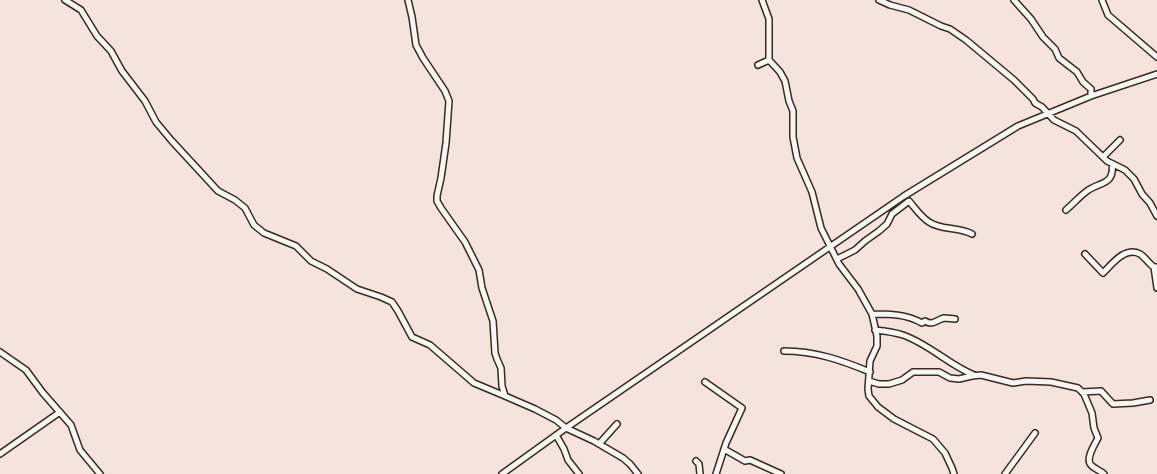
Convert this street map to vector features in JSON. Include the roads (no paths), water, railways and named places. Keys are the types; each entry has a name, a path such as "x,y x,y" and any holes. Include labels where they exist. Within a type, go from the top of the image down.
{"street":[{"path":"65,0 81,10 98,36 111,51 122,71 145,101 156,122 171,140 218,191 235,200 245,208 254,225 264,233 296,246 311,261 327,269 357,290 392,302 412,337 430,346 474,383 535,409 556,420 566,428 599,444 627,461 638,474"},
{"path":"408,0 416,45 445,91 449,101 446,143 437,201 443,212 465,242 479,270 482,288 493,320 495,353 501,368 502,386 505,396"},
{"path":"762,0 769,19 769,60 780,72 785,81 789,101 793,111 793,137 797,158 812,192 821,228 837,259 858,289 872,314 877,346 870,361 868,388 870,396 878,407 894,419 933,439 945,454 954,471 954,474"},
{"path":"879,0 890,5 909,10 950,29 966,40 1014,80 1033,99 1035,103 1054,120 1076,131 1103,157 1112,164 1125,170 1134,179 1157,216"},
{"path":"1014,0 1031,19 1043,37 1055,49 1059,58 1077,72 1083,82 1091,89 1091,96"},
{"path":"1102,0 1108,15 1157,57"},
{"path":"758,65 769,60"},
{"path":"502,474 566,428 904,196 1018,126 1091,96 1157,74"},
{"path":"1103,157 1120,140"},
{"path":"1066,210 1088,190 1106,183 1113,171 1112,164"},
{"path":"837,259 855,250 879,232 887,224 892,214 909,201 930,223 966,231 972,234"},
{"path":"1085,254 1103,273 1124,254 1133,252 1140,254 1155,267 1157,288"},
{"path":"872,314 892,314 912,317 922,323 924,321 929,324 944,318 955,319"},
{"path":"875,330 904,335 917,341 963,370 975,375"},
{"path":"784,351 820,354 835,358 870,372"},
{"path":"0,352 26,370 43,393 71,425 80,450 100,474"},
{"path":"869,381 879,384 890,384 898,382 916,372 939,372 950,378 959,379 980,375 1013,383 1026,381 1050,382 1078,388 1082,392 1092,413 1094,428 1098,438 1089,461 1090,465 1104,474"},
{"path":"705,382 742,408 724,449 716,474"},
{"path":"1082,392 1101,391 1114,404 1150,400"},
{"path":"0,454 60,412"},
{"path":"599,444 617,424"},
{"path":"1005,474 1035,433"},
{"path":"556,435 568,460 579,474"},
{"path":"724,449 745,461 750,460 781,474"},
{"path":"696,461 699,464 700,474"}]}
